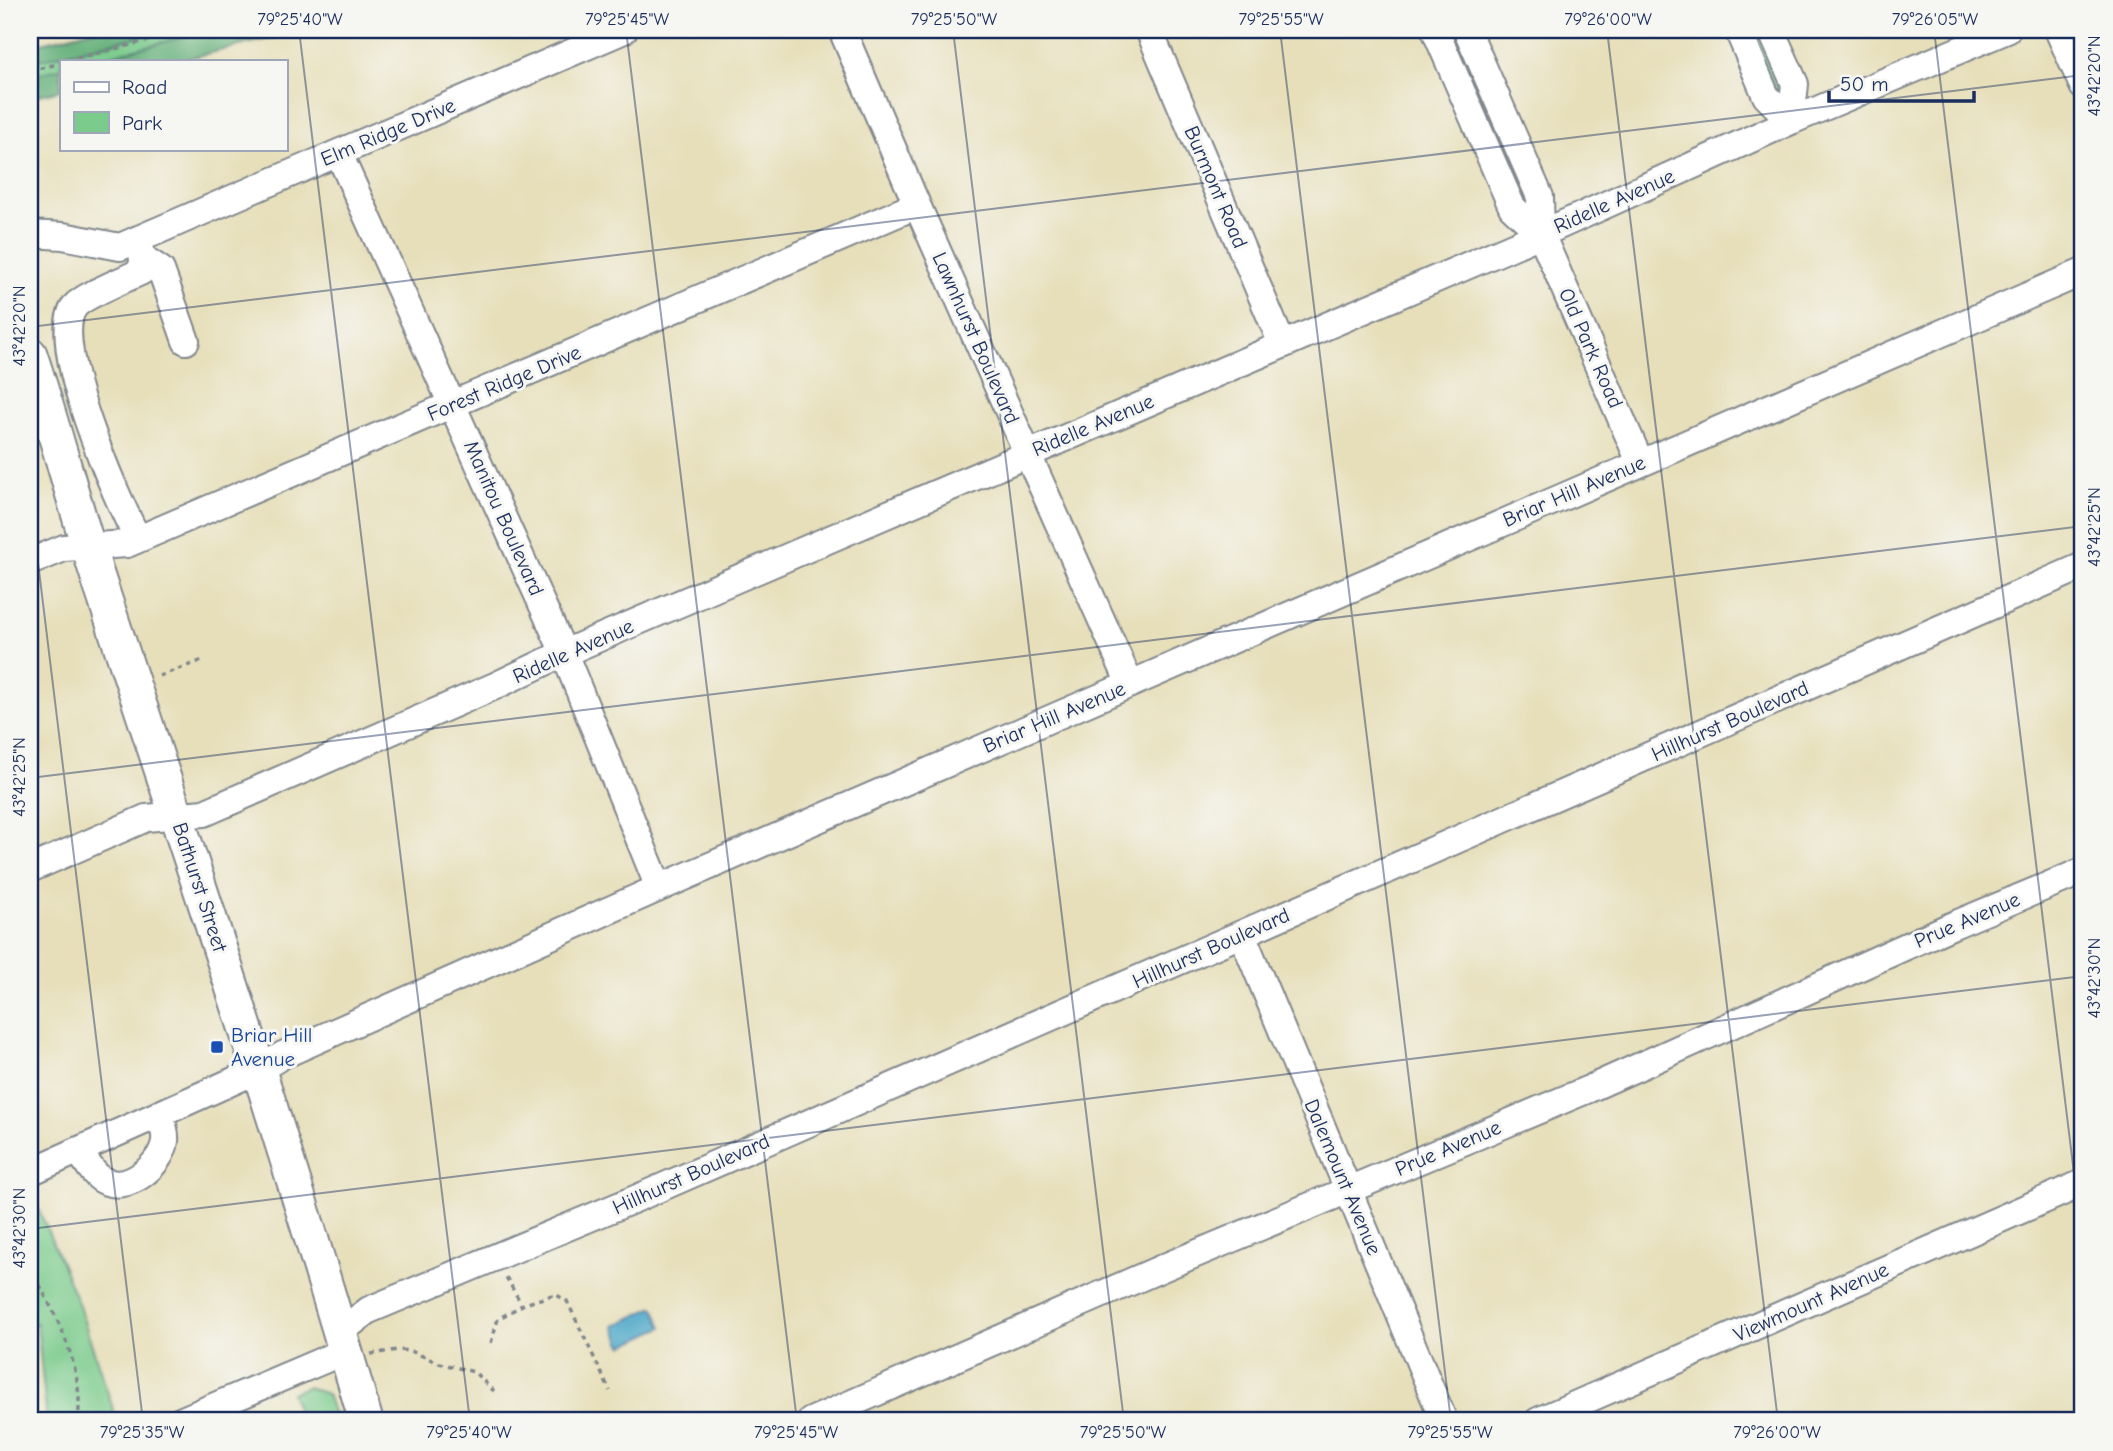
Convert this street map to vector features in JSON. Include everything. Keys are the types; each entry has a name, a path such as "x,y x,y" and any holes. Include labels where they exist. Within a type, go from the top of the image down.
{"main road":[{"name":"Bathurst Street","path":"30,354 88,545 178,816 258,1070 352,1346 366,1421"}],"street":[{"name":"Elm Ridge Drive","path":"30,234 63,236 120,247 141,256 339,154 624,30"},
{"name":"Lawnhurst Boulevard","path":"842,30 1130,684"},
{"name":"Burmont Road","path":"1149,30 1282,344"},
{"name":"Old Park Road","path":"1435,30 1512,208 1541,234"},
{"name":"Old Park Road","path":"1467,30 1541,197 1541,234 1640,462"},
{"path":"1738,30 1766,96 1791,121"},
{"path":"1771,30 1795,83 1791,121"},
{"name":"Ridelle Avenue","path":"30,869 138,821 204,813 495,686 564,653 1541,234 1791,121 2007,30"},
{"path":"2058,30 2083,86"},
{"name":"Manitou Boulevard","path":"339,154 564,653 659,888"},
{"name":"Forest Ridge Drive","path":"30,562 64,548 120,545 138,539 917,205"},
{"path":"138,539 124,512 106,464 98,452 83,405 68,340 69,319 76,305 141,256 161,270 179,345"},
{"name":"Briar Hill Avenue","path":"30,1171 659,888 2083,272"},
{"name":"Hillhurst Boulevard","path":"180,1421 352,1346 369,1310 635,1199 2083,566"},
{"name":"Prue Avenue","path":"811,1421 1588,1089 1951,926 2083,871"},
{"name":"Dalemount Avenue","path":"1241,934 1444,1421"},
{"path":"78,1150 102,1180 114,1184 133,1179 149,1171 160,1158 165,1133 159,1114"},
{"name":"Viewmount Avenue","path":"1538,1421 2083,1184"}],"path":[{"path":"71,60 189,30"},
{"path":"30,71 60,63"},
{"path":"159,676 206,659"},
{"path":"30,1267 64,1333 76,1377 78,1421"},
{"path":"506,1277 522,1305"},
{"path":"491,1343 498,1319 522,1305 555,1294 567,1301 610,1391"},
{"path":"352,1346 411,1351 439,1363 474,1372 494,1391"}],"green space":[{"path":"93,30 305,30 181,60 60,60 60,90 30,97 30,46"},
{"path":"93,30 167,30 30,62 30,46"},
{"path":"211,30 305,30 181,60 91,60"},
{"path":"1444,30 1458,30 1530,194 1527,204 1521,203"},
{"path":"1749,30 1763,30 1786,84 1783,93 1777,93"},
{"path":"60,68 60,90 30,97 30,76"},
{"path":"31,1191 78,1303 117,1421 47,1421 37,1323 30,1326"},
{"path":"307,1387 327,1394 336,1421 302,1421 291,1393"}],"water":[{"path":"654,1307 663,1327 623,1346 614,1326"}],"place":[{"name":"Briar Hill Avenue","path":"217,1047"}]}
